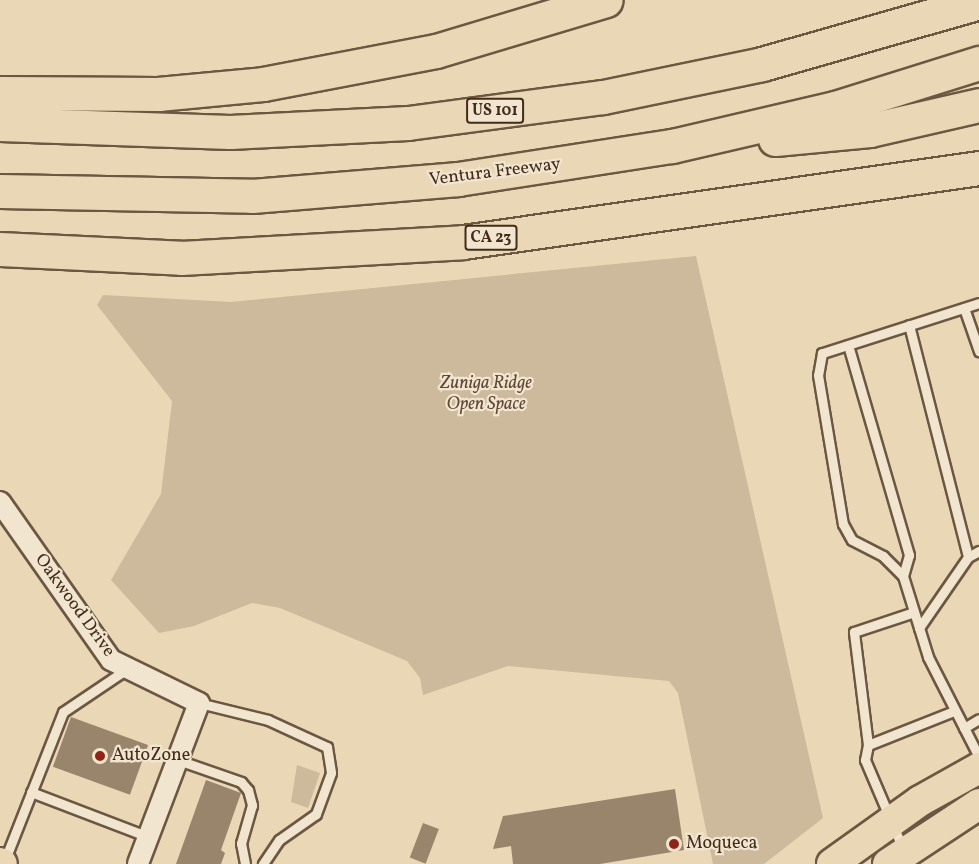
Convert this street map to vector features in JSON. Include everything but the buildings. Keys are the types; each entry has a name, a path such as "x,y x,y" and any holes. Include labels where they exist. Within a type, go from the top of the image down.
{"highway":[{"path":"0,93 158,94 263,84 436,51 606,0"},
{"name":"US 101","path":"0,124 230,132 408,123 603,97 762,64 979,2"},
{"name":"Ventura Freeway","path":"0,191 138,197 350,190 672,146 835,108 979,63"},
{"path":"672,146 870,130 979,105"},
{"name":"CA 23","path":"0,249 181,258 463,242 979,168"}],"main road":[{"path":"832,864 889,822 979,768"},
{"path":"896,858 979,804"}],"street":[{"name":"Oakwood Drive","path":"0,502 95,641 124,671 199,703"},
{"path":"138,864 199,703"}],"lane":[{"path":"979,303 822,353 818,375 843,525 852,540 883,556 903,576 919,628 954,711 979,757"},
{"path":"963,308 979,351"},
{"path":"909,325 968,557"},
{"path":"848,345 909,555 903,576"},
{"path":"919,628 968,557 979,551"},
{"path":"896,858 889,822 865,760 868,745 854,632 914,612"},
{"path":"2,864 63,712 124,671"},
{"path":"199,703 268,720 327,747 330,773 316,814 279,840 263,864"},
{"path":"868,745 954,711"},
{"path":"964,728 979,720"},
{"path":"177,760 241,782 248,790 252,805 241,843 245,864"},
{"path":"31,792 149,837"}],"green space":[{"name":"Zuniga Ridge Open Space","path":"696,256 823,818 764,864 713,864 678,693 669,681 508,666 423,695 420,678 407,661 280,608 252,603 194,626 159,633 111,580 161,494 172,401 97,305 103,295 231,302"},
{"path":"297,765 320,773 308,808 291,802"}],"place":[{"name":"AutoZone","path":"100,756"},
{"name":"Moqueca","path":"674,844"}]}
